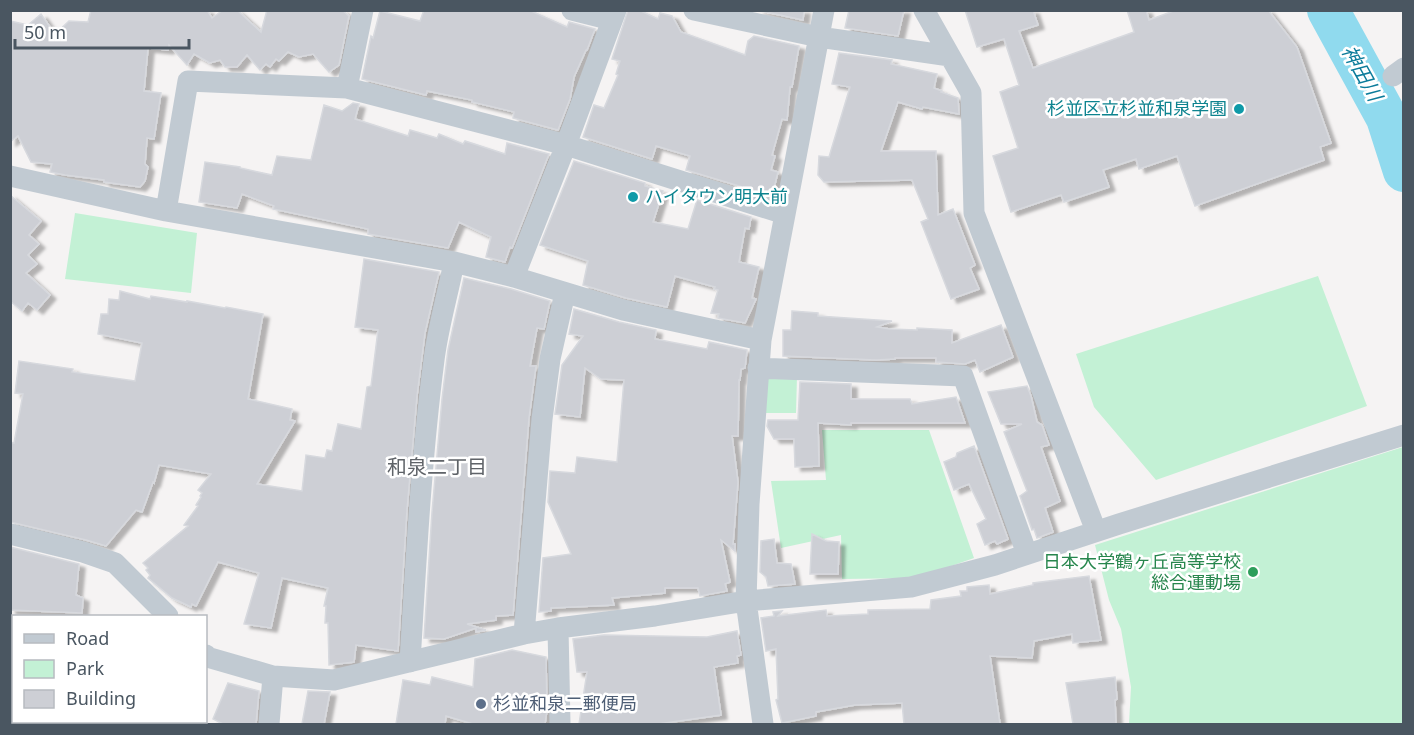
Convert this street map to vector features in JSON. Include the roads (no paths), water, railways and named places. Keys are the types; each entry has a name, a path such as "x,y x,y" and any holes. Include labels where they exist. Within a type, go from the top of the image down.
{"street":[{"path":"347,88 363,10"},
{"path":"514,277 566,146 614,15 572,10"},
{"path":"694,10 819,37 951,56"},
{"path":"763,724 746,601 748,504 758,368 761,340 824,10"},
{"path":"924,10 971,93 974,213 1096,531"},
{"path":"166,211 188,81 347,88 566,146 785,214"},
{"path":"10,177 166,211 454,262 514,277 623,310 761,340"},
{"path":"410,662 429,403 434,358 454,262"},
{"path":"525,634 542,419 550,359 565,292"},
{"path":"758,368 963,376 1027,554"},
{"path":"207,657 273,676 334,680 558,628 655,616 746,601 911,587 995,565 1096,531 1404,435"},
{"path":"10,534 83,552 115,563 167,615"},
{"path":"558,628 560,724"},
{"path":"269,724 273,676"}],"waterway":[{"name":"神田川","path":"1328,10 1387,118 1404,171"}],"place":[{"name":"杉並区立杉並和泉学園","path":"1239,109"},
{"name":"ハイタウン明大前","path":"633,197"},
{"name":"日本大学鶴ヶ丘高等学校 総合運動場","path":"1253,572"},
{"name":"杉並和泉二郵便局","path":"481,704"}],"district":[{"name":"和泉二丁目","path":"437,467"}]}
